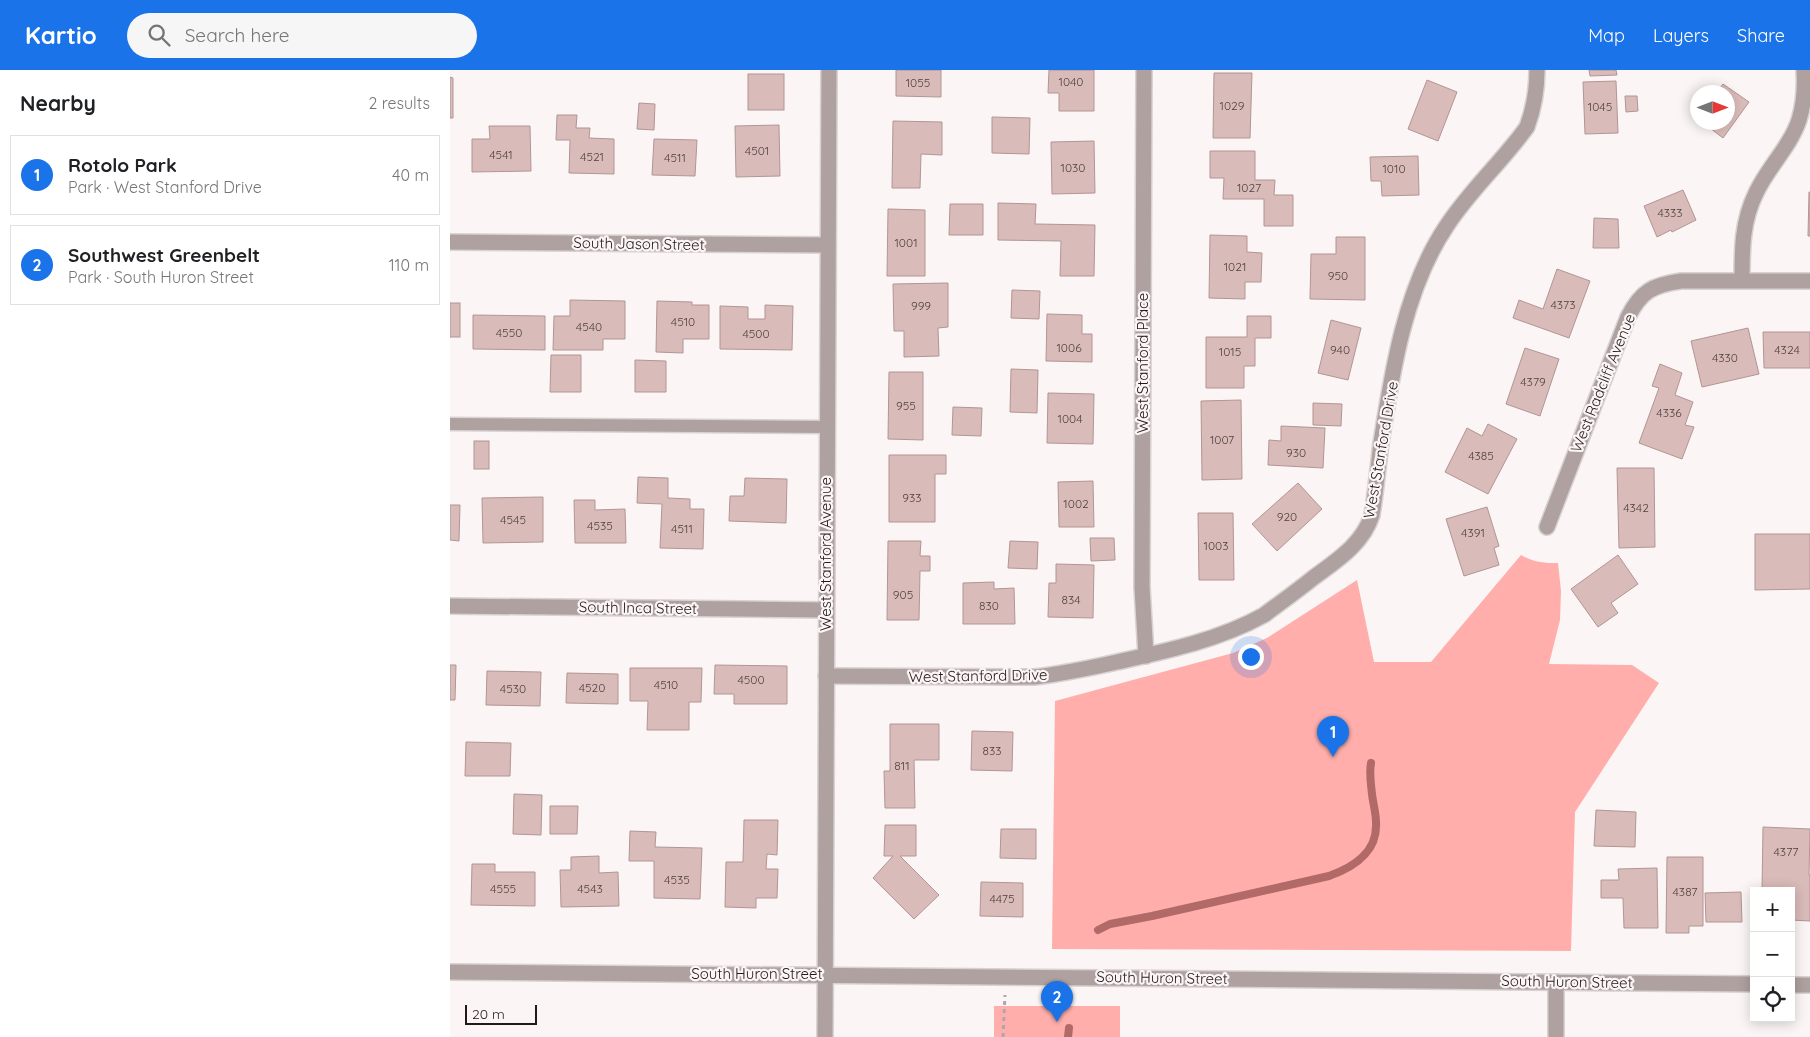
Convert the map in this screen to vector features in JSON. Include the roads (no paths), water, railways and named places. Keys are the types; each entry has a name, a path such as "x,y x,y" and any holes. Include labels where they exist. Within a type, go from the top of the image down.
{"street":[{"name":"West Stanford Avenue","path":"824,1037 829,70"},
{"name":"West Stanford Place","path":"1144,70 1142,587 1146,656"},
{"name":"West Stanford Drive","path":"826,676 1034,678 1146,656 1218,636 1264,615 1342,556 1361,537 1372,515 1390,391 1400,342 1423,268 1446,226 1527,127 1534,102 1537,70"},
{"path":"1804,70 1803,100 1799,119 1784,149 1756,192 1746,220 1742,244 1742,280 1810,281"},
{"name":"South Jason Street","path":"450,242 828,245"},
{"name":"West Radcliff Avenue","path":"1547,526 1628,317 1636,302 1645,292 1667,283 1681,280 1742,280"},
{"name":"South Inca Street","path":"450,606 826,610"},
{"name":"South Huron Street","path":"450,972 1750,984"},
{"path":"1556,982 1556,1037"},
{"path":"1795,984 1810,985"}],"lane":[{"path":"450,424 827,427"}],"waterway":[{"path":"1098,930 1110,924 1329,876 1347,868 1363,857 1369,850 1376,833 1376,819 1370,779 1371,763"},
{"path":"1068,1037 1069,1028"}],"place":[{"name":"Rotolo Park","path":"1333,757"},
{"name":"Southwest Greenbelt","path":"1057,1022"}]}
